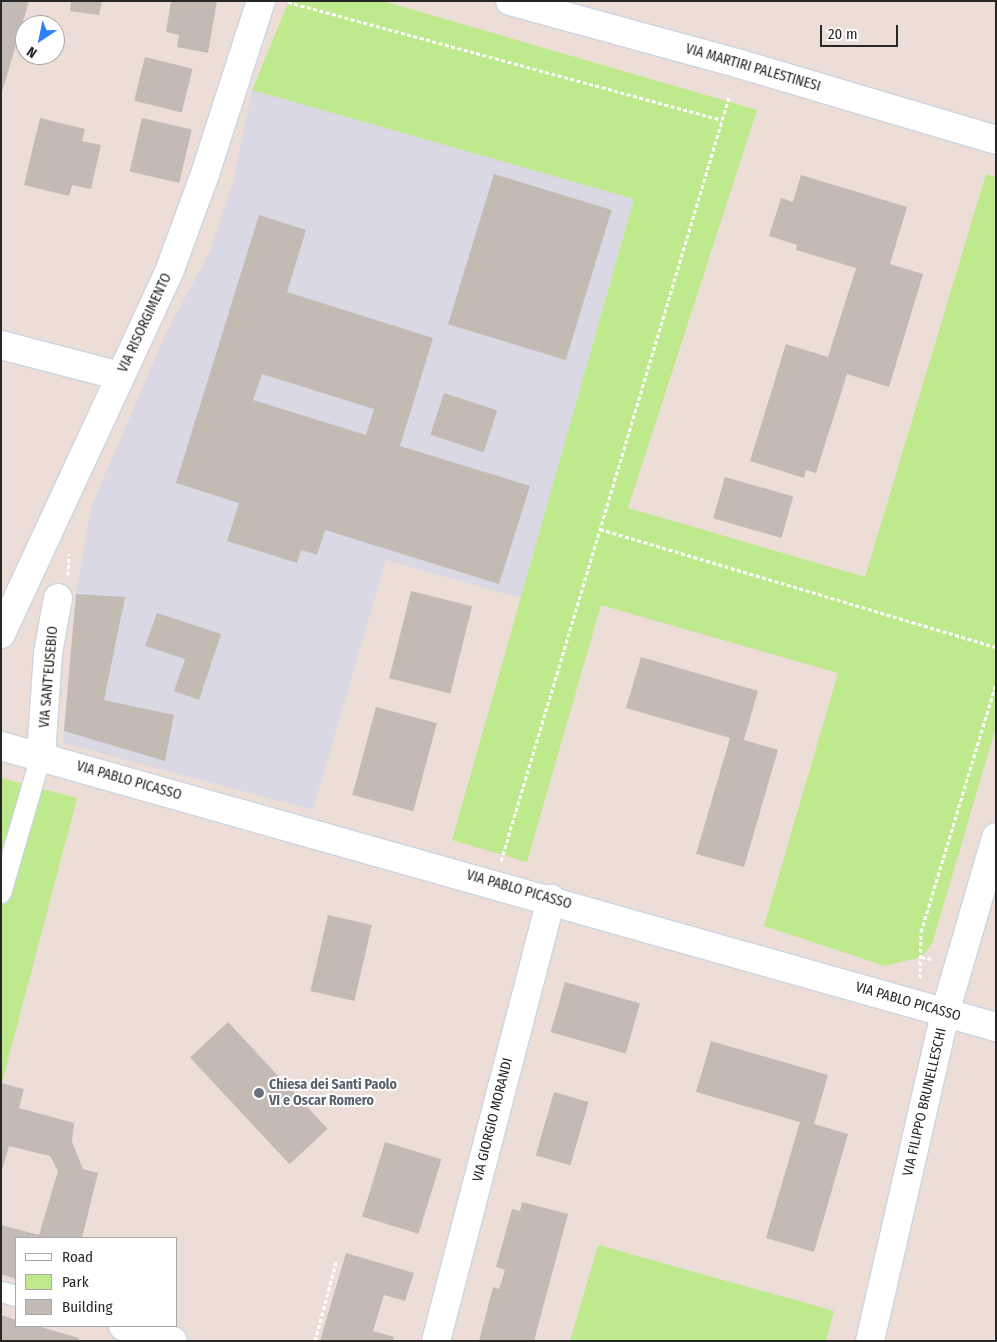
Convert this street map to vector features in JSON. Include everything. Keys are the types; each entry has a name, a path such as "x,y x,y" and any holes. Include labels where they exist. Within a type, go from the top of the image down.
{"street":[{"name":"VIA RISORGIMENTO","path":"1,634 8,605 169,272 192,213 261,1"},
{"name":"VIA MARTIRI PALESTINESI","path":"510,1 749,66 996,140"},
{"path":"1,345 120,376"},
{"name":"VIA SANT'EUSEBIO","path":"1,893 42,756 48,653 58,598"},
{"path":"1,746 42,756"},
{"name":"VIA PABLO PICASSO","path":"42,756 495,883 996,1027"},
{"name":"VIA FILIPPO BRUNELLESCHI","path":"870,1341 945,1013 996,837"},
{"name":"VIA GIORGIO MORANDI","path":"436,1341 551,899"},
{"path":"1,1292 15,1296"},
{"path":"110,1341 115,1327"},
{"path":"126,1327 173,1341"}],"path":[{"path":"284,1 721,120"},
{"path":"495,883 730,94"},
{"path":"600,529 996,647"},
{"path":"918,1005 921,932 996,684"},
{"path":"314,1341 336,1262"}],"shaded area":[{"path":"252,90 634,199 521,598 386,560 313,810 63,743 76,594 91,507 166,333 211,249 233,182"}],"green space":[{"path":"289,1 383,1 757,110 628,508 865,577 986,174 996,177 996,727 932,944 921,957 885,966 764,926 838,673 601,605 527,862 452,840 634,199 252,90"},
{"path":"1,778 77,798 2,1083 1,1083"},
{"path":"598,1245 834,1311 826,1341 570,1341"}],"building":[{"path":"1,1 29,1 25,15 15,15 15,48 1,91"},
{"path":"71,1 102,1 99,15 70,11"},
{"path":"171,1 217,1 208,53 177,47 179,35 166,32"},
{"path":"145,57 193,69 182,113 134,101"},
{"path":"40,118 85,129 82,141 101,145 91,189 72,185 69,196 24,185"},
{"path":"142,118 192,129 179,183 130,172"},
{"path":"494,174 612,210 566,360 448,324"},
{"path":"801,175 907,207 890,264 923,274 889,387 847,374 816,473 806,470 804,478 750,461 786,344 828,357 856,268 796,250 797,245 769,236 781,198 793,202"},
{"path":"259,215 306,230 287,292 433,338 400,446 530,486 499,584 325,530 317,555 301,550 297,563 227,541 239,503 176,483","holes":["262,374 374,409 366,435 253,400"]},
{"path":"444,393 497,410 484,452 430,435"},
{"path":"725,477 793,497 781,538 713,518"},
{"path":"411,591 472,606 450,694 389,678"},
{"path":"76,594 125,597 104,700 174,715 165,761 64,731"},
{"path":"157,613 221,634 199,700 174,691 185,659 145,646"},
{"path":"641,657 758,691 744,740 778,750 744,867 696,854 730,738 626,708"},
{"path":"376,707 437,723 413,811 352,795"},
{"path":"328,915 372,925 354,1001 310,991"},
{"path":"565,982 640,1003 626,1053 551,1032"},
{"name":"Chiesa dei Santi Paolo VI e Oscar Romero","path":"228,1022 328,1129 290,1164 190,1057"},
{"path":"711,1041 828,1075 814,1124 848,1134 814,1252 766,1238 800,1122 696,1092"},
{"path":"1,1083 24,1089 19,1108 74,1123 72,1142 83,1169 98,1173 82,1237 15,1237 15,1279 1,1274 1,1225 39,1235 58,1171 50,1156 9,1146 1,1173"},
{"path":"554,1092 589,1102 570,1165 536,1155"},
{"path":"385,1142 441,1159 419,1234 362,1217"},
{"path":"522,1202 568,1214 534,1341 479,1341 493,1287 499,1289 505,1270 496,1267 512,1209 520,1211"},
{"path":"346,1253 414,1273 405,1301 384,1295 373,1331 394,1337 393,1341 320,1341"},
{"path":"1,1315 15,1320 15,1327 40,1327 79,1338 78,1341 1,1341"}],"place":[{"name":"Chiesa dei Santi Paolo VI e Oscar Romero","path":"259,1093"}]}
